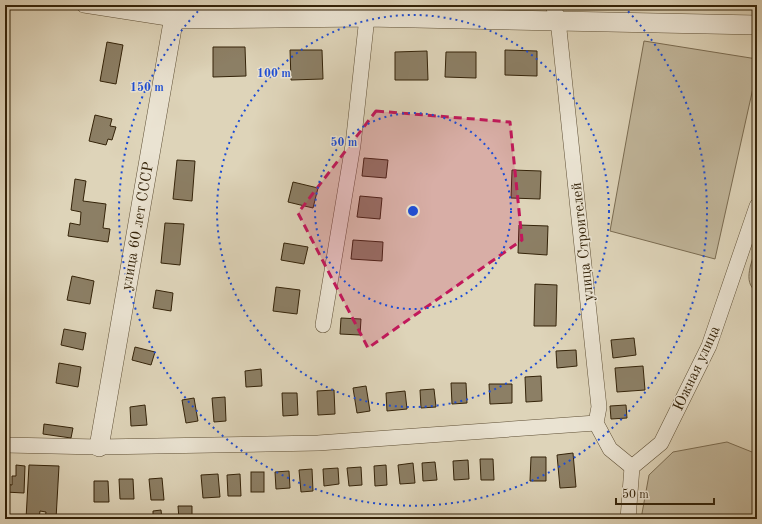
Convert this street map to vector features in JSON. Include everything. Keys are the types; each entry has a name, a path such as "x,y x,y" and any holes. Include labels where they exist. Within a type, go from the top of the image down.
{"street":[{"path":"84,5 175,12 367,18 555,13 757,25"},
{"name":"улица 60 лет СССР","path":"99,447 175,12"},
{"name":"улица Строителей","path":"555,13 599,407 596,423"},
{"path":"323,325 353,144 367,18"},
{"name":"Южная улица","path":"632,467 660,443 709,346 757,206"},
{"path":"5,446 99,447 318,443 596,423 610,449 632,467 628,519"}],"highlighted area":[{"path":"376,111 510,122 522,240 368,348 298,213"}],"shaded area":[{"path":"644,41 757,59 757,70 715,259 610,231"},
{"path":"757,245 757,292 752,288 749,277 751,264"},
{"path":"727,442 757,454 757,519 641,519 649,475 673,452"}],"building":[{"path":"107,42 123,45 116,84 100,81"},
{"path":"213,47 245,47 246,76 213,77"},
{"path":"290,50 322,50 323,79 291,80"},
{"path":"505,50 537,51 537,76 505,75"},
{"path":"427,51 428,80 395,80 395,52"},
{"path":"446,52 476,52 476,78 445,77"},
{"path":"95,115 112,119 110,126 116,127 112,140 108,139 106,145 89,141"},
{"path":"364,158 388,160 386,178 362,176"},
{"path":"177,160 195,161 192,201 173,199"},
{"path":"512,170 541,171 540,199 511,198"},
{"path":"75,179 86,181 83,201 106,204 103,228 110,229 108,242 68,236 70,223 80,225 81,212 71,210"},
{"path":"293,182 318,188 313,208 288,202"},
{"path":"360,196 382,198 380,219 357,217"},
{"path":"165,223 184,224 180,265 161,263"},
{"path":"519,225 548,226 547,255 518,253"},
{"path":"353,240 383,242 382,261 351,259"},
{"path":"284,243 308,247 304,264 281,260"},
{"path":"72,276 94,281 90,304 67,300"},
{"path":"535,284 557,285 556,326 534,326"},
{"path":"276,287 300,290 297,314 273,311"},
{"path":"156,290 173,293 171,311 153,308"},
{"path":"341,318 361,319 360,335 340,334"},
{"path":"64,329 86,333 83,350 61,345"},
{"path":"634,338 636,355 613,358 611,340"},
{"path":"135,347 155,352 151,365 132,360"},
{"path":"576,350 577,366 557,368 556,351"},
{"path":"59,363 81,367 78,387 56,383"},
{"path":"643,366 645,390 617,392 615,368"},
{"path":"261,369 262,386 246,387 245,371"},
{"path":"541,376 542,401 526,402 525,377"},
{"path":"451,383 466,383 467,403 452,404"},
{"path":"489,384 512,384 512,403 490,404"},
{"path":"366,386 370,411 357,413 353,388"},
{"path":"434,389 436,407 421,408 420,390"},
{"path":"334,390 335,414 318,415 317,391"},
{"path":"405,391 407,409 387,411 386,393"},
{"path":"282,393 297,393 298,415 283,416"},
{"path":"225,397 226,421 214,422 212,398"},
{"path":"194,398 198,421 186,423 182,400"},
{"path":"145,405 147,425 131,426 130,407"},
{"path":"626,405 627,418 611,419 610,406"},
{"path":"44,424 73,428 71,438 43,434"},
{"path":"573,453 576,487 560,488 557,455"},
{"path":"531,457 546,457 546,481 530,481"},
{"path":"480,459 493,459 494,480 481,480"},
{"path":"468,460 469,479 454,480 453,461"},
{"path":"435,462 437,480 423,481 422,463"},
{"path":"413,463 415,483 400,484 398,465"},
{"path":"16,465 25,466 24,493 5,492 5,484 12,485 12,476 16,476"},
{"path":"29,465 59,466 56,519 45,519 46,512 40,511 39,519 26,519"},
{"path":"386,465 387,485 375,486 374,466"},
{"path":"361,467 362,485 349,486 347,468"},
{"path":"338,468 339,484 324,486 323,469"},
{"path":"312,469 313,491 301,492 299,470"},
{"path":"289,471 290,488 276,489 275,472"},
{"path":"251,472 264,472 264,492 251,492"},
{"path":"218,474 220,497 203,498 201,475"},
{"path":"240,474 241,496 228,496 227,475"},
{"path":"162,478 164,500 151,500 149,479"},
{"path":"119,479 133,479 134,499 120,499"},
{"path":"94,481 108,481 109,502 94,502"},
{"path":"178,506 192,506 192,519 179,519"},
{"path":"161,510 162,519 153,519 153,511"}]}
